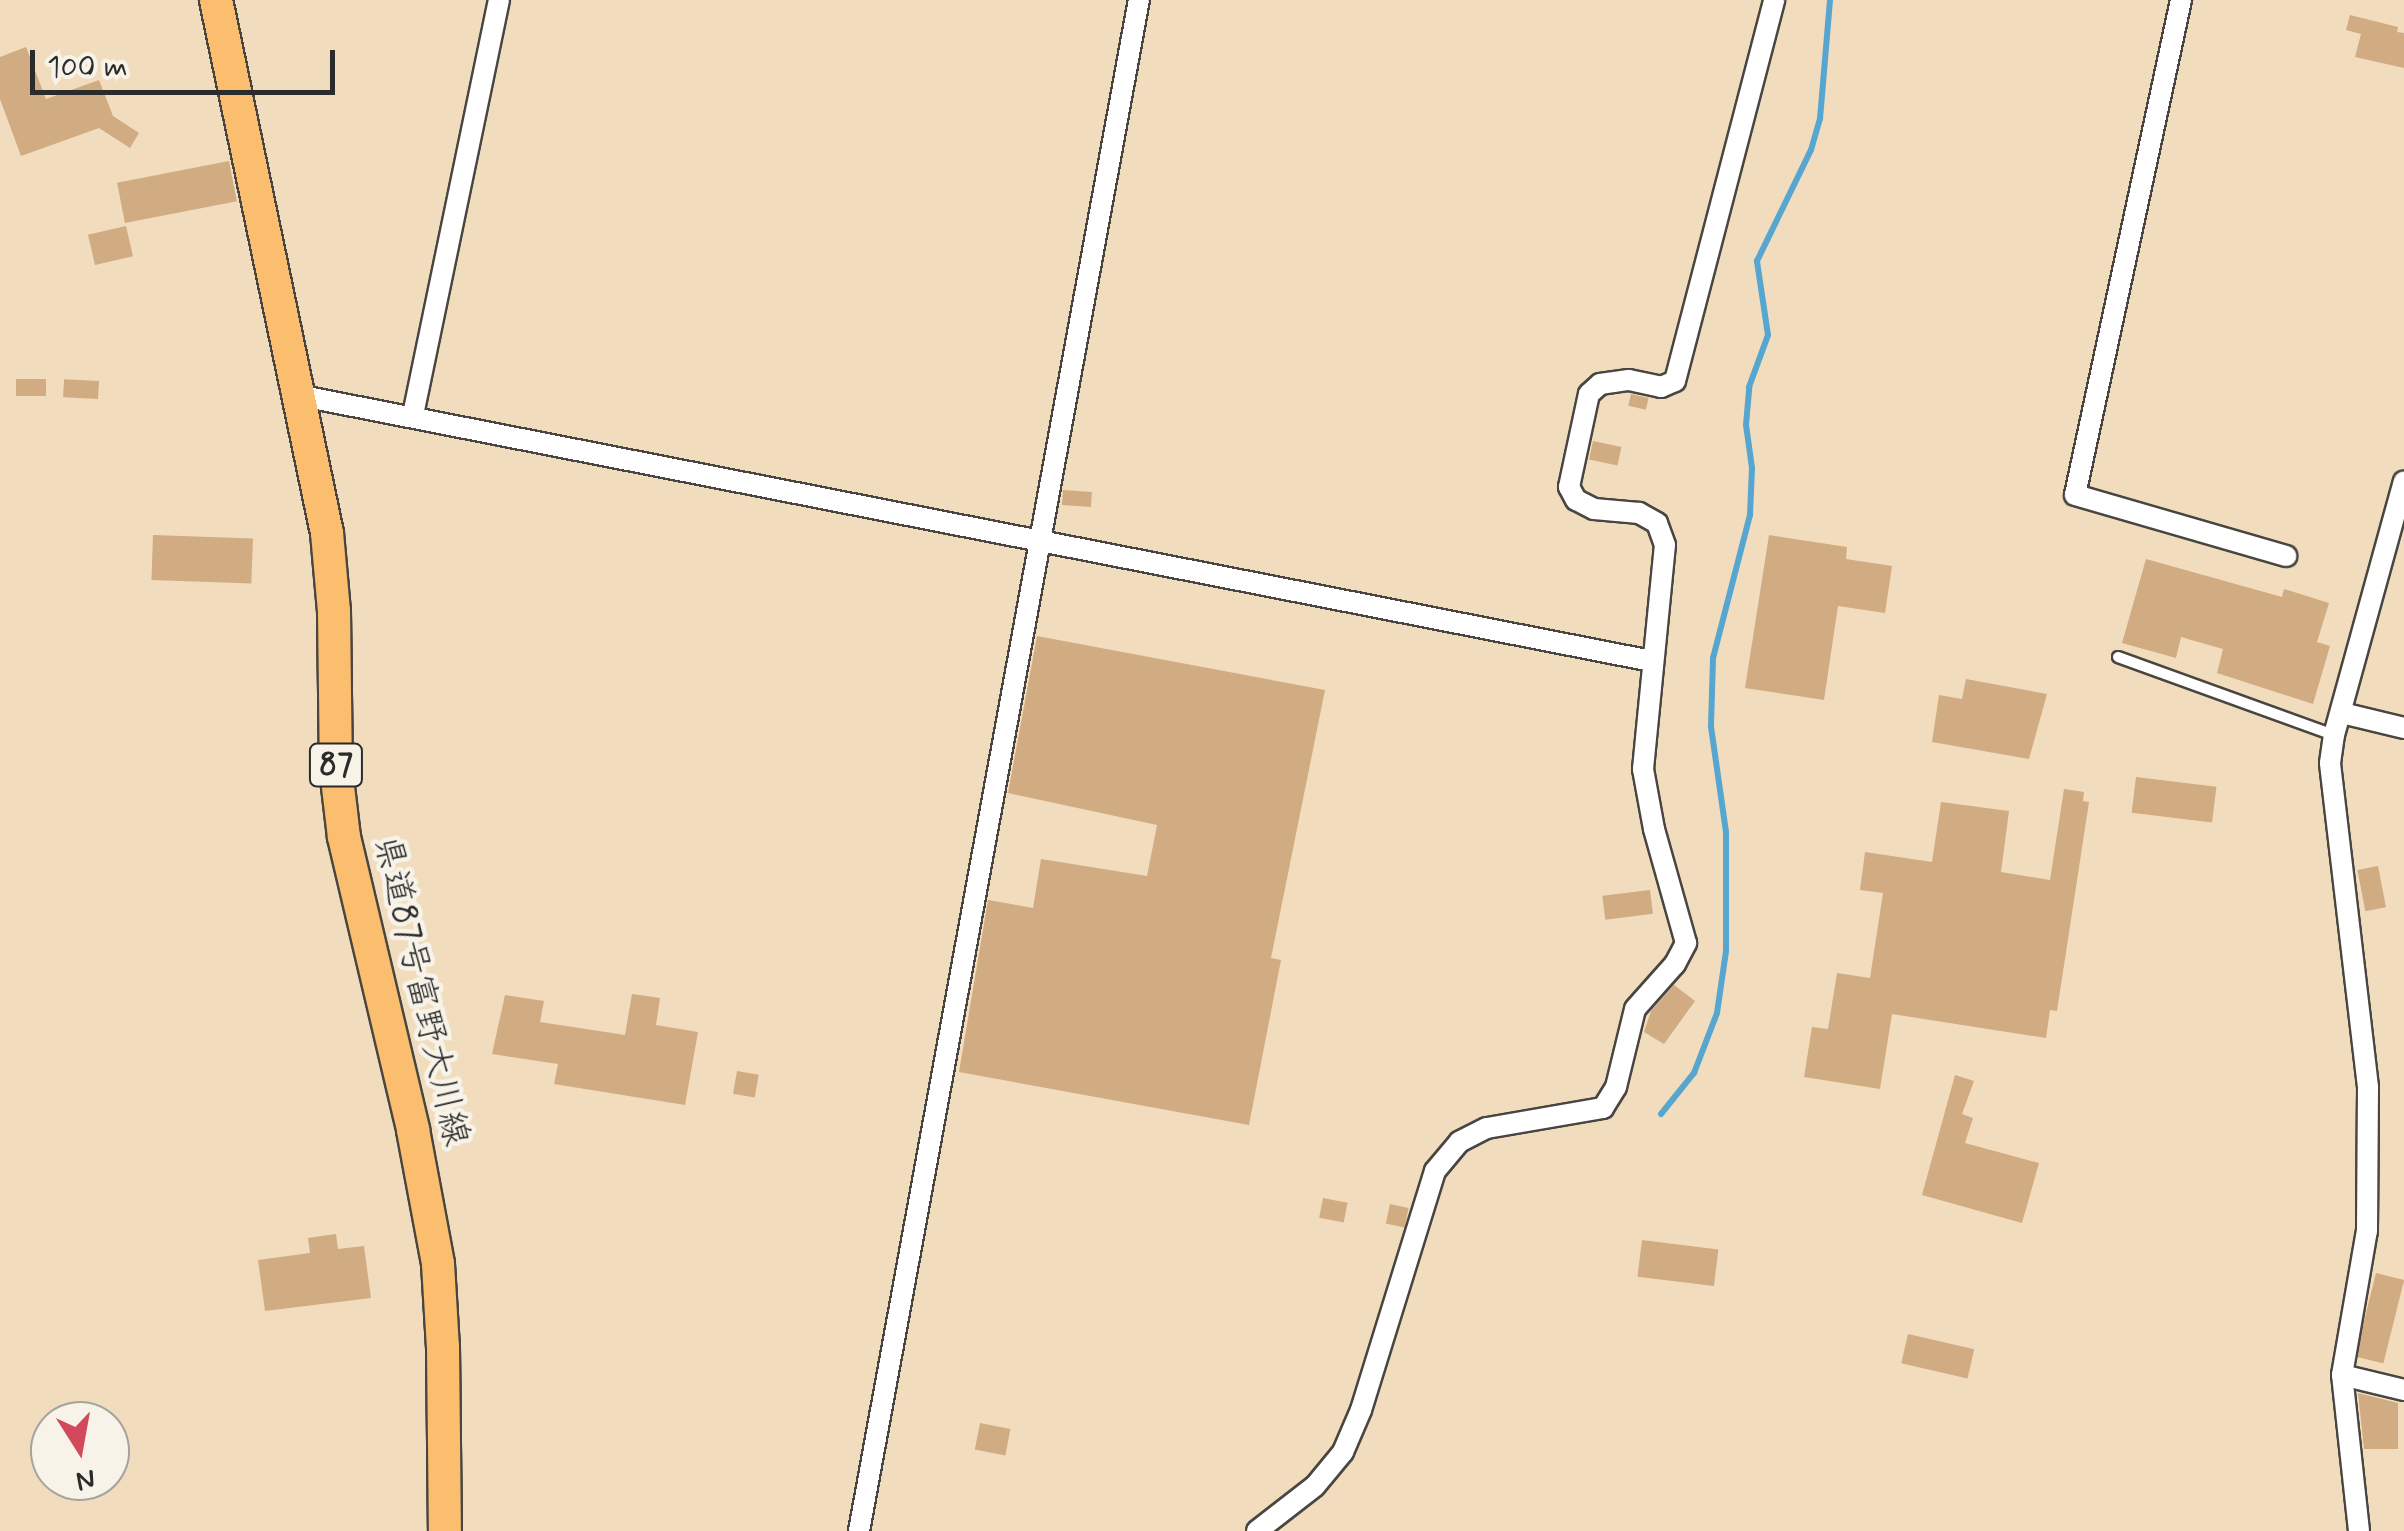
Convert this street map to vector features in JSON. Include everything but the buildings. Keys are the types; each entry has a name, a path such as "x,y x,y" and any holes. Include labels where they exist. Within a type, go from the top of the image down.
{"main road":[{"name":"県道87号富野大川線","path":"216,0 302,396 327,533 334,611 334,730 344,837 413,1130 438,1264 444,1348 445,1531"}],"street":[{"path":"413,415 499,0"},
{"path":"860,1531 1138,0"},
{"path":"1257,1531 1315,1486 1344,1452 1362,1410 1435,1171 1458,1142 1487,1128 1603,1108 1616,1088 1635,1009 1675,964 1686,942 1654,828 1644,769 1651,661 1665,545 1657,523 1639,513 1594,509 1576,500 1570,487 1589,394 1600,384 1629,380 1661,387 1675,381 1774,0"},
{"path":"2181,0 2075,494 2286,556"},
{"path":"302,396 1651,661"},
{"path":"2359,1531 2342,1375 2367,1230 2368,1087 2330,764 2334,734 2404,481"},
{"path":"2342,713 2404,728"},
{"path":"2342,1375 2404,1390"}],"lane":[{"path":"2118,657 2334,734"}],"waterway":[{"path":"1661,1114 1694,1073 1717,1013 1726,951 1726,832 1711,726 1713,658 1750,515 1752,468 1746,425 1749,387 1768,335 1757,261 1811,150 1820,119 1830,0"}]}
